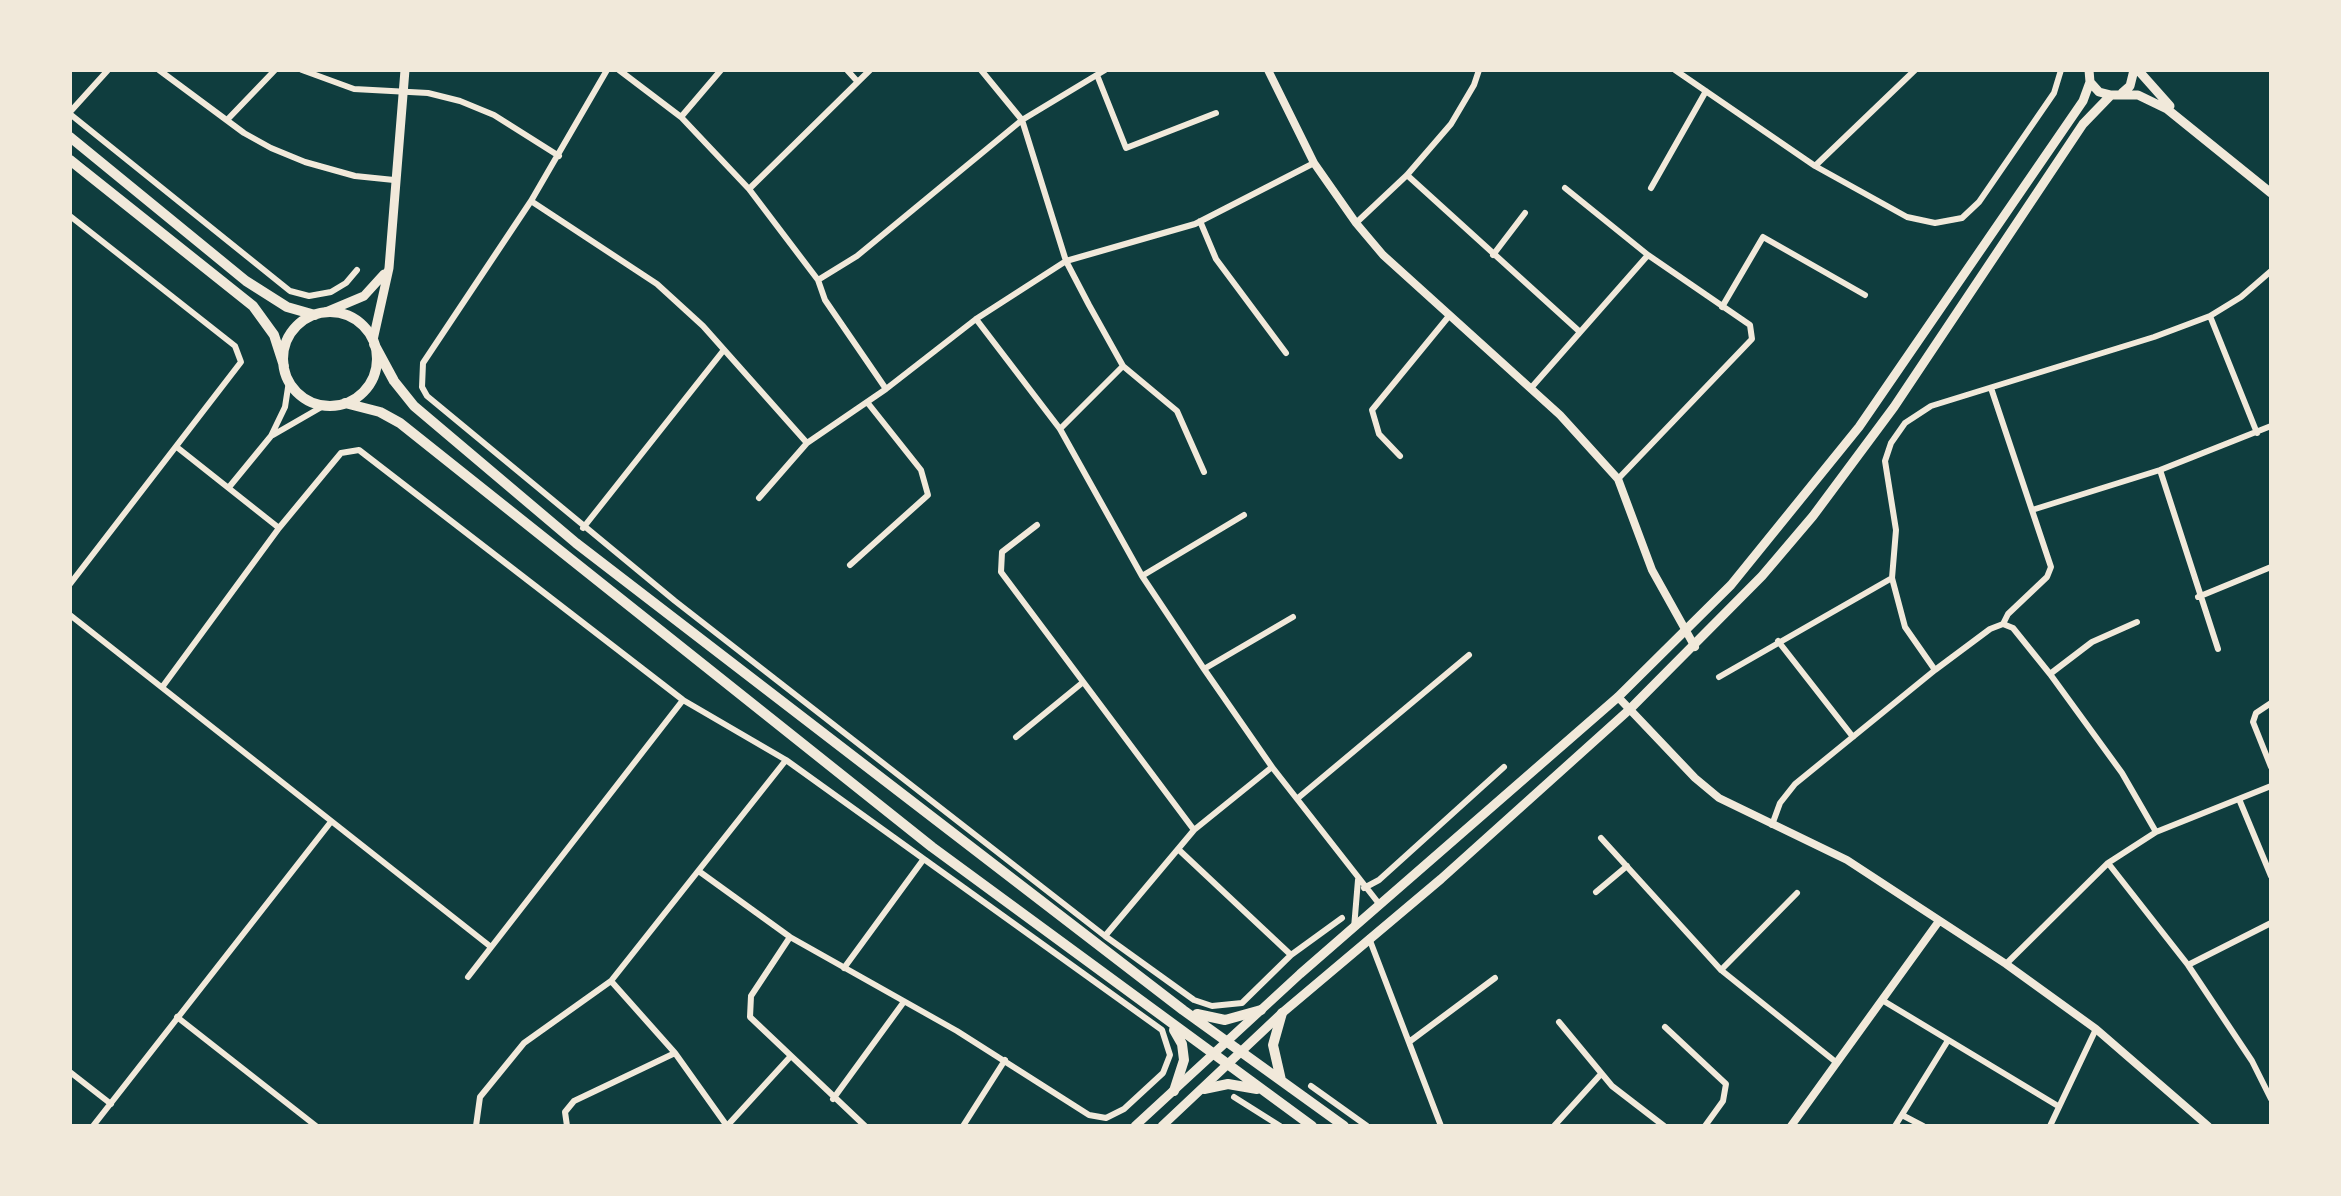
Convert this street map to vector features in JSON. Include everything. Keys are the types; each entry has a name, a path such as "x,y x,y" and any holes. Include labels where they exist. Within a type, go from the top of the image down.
{"highway":[{"path":"70,137 246,281 287,307 354,319 374,342 394,381 422,413 576,543 1183,1010 1344,1126"},
{"path":"70,160 253,306 268,324 289,381 308,400 325,405 345,403 380,412 400,423 932,847 1312,1126"},
{"path":"284,366 284,350 292,332 320,314"},
{"path":"345,403 362,393 371,381 377,359 374,342"},
{"path":"1183,1010 1217,1020 1243,1017 1261,1010"},
{"path":"1281,1080 1273,1045 1282,1013"},
{"path":"1170,1024 1182,1044 1184,1060 1174,1091"},
{"path":"1204,1089 1228,1084 1267,1092"}],"main road":[{"path":"374,342 389,268 405,70"},
{"path":"1135,1126 1226,1040 1618,697 1731,585 1859,427 2083,101 2090,82 2089,70"},
{"path":"1162,1126 1282,1013 1441,879 1630,709 1695,647 1762,576 1822,504 1894,407 2083,124 2116,94 2130,86 2136,70 2185,121 2271,193"},
{"path":"2090,82 2099,92 2148,99 2185,121"},
{"path":"320,314 364,296 389,268"}],"street":[{"path":"108,70 70,113 290,291 309,296 331,292 346,283 357,270"},
{"path":"159,70 244,133 305,162 355,176 394,180"},
{"path":"227,120 275,70"},
{"path":"302,70 354,89 428,93 494,115 559,156"},
{"path":"607,70 531,201 423,363 422,387 452,418 583,528 1105,936 1194,1000 1212,1006 1247,1000 1291,955 1342,918"},
{"path":"619,70 681,117 749,189 818,280 825,300 886,389"},
{"path":"681,117 721,70"},
{"path":"847,70 857,81"},
{"path":"749,189 870,70"},
{"path":"981,70 1022,120 1066,261 1123,366 1177,411 1204,472"},
{"path":"818,280 857,256 1022,120 1105,70"},
{"path":"1268,70 1314,163 1356,223 1383,255 1560,415 1618,479 1652,570 1695,647"},
{"path":"1675,70 1815,166 1907,217 1935,223 1958,219 1979,202 2054,93 2061,70"},
{"path":"1815,166 1915,70"},
{"path":"1356,223 1407,175 1451,124 1476,71"},
{"path":"1097,75 1126,148 1216,113"},
{"path":"1651,188 1706,91"},
{"path":"759,498 807,443 886,389 976,319 1066,261 1200,221 1314,163"},
{"path":"1407,175 1580,332"},
{"path":"1565,188 1648,255 1750,325 1752,339 1618,479"},
{"path":"531,201 637,267 682,305 807,443"},
{"path":"1493,255 1525,213"},
{"path":"70,216 239,352 240,369 70,584"},
{"path":"1200,221 1216,259 1286,353"},
{"path":"1722,307 1763,237 1865,295"},
{"path":"1531,388 1648,255"},
{"path":"1935,670 1905,627 1892,578 1896,530 1885,461 1891,443 1905,423 1931,406 2210,316 2241,297 2271,271"},
{"path":"1400,456 1379,434 1372,410 1449,316"},
{"path":"2210,316 2257,433"},
{"path":"976,319 1060,429 1078,467 1142,576 1204,669 1272,767 1328,834 1358,880 1380,905"},
{"path":"583,528 723,351"},
{"path":"1060,429 1123,366"},
{"path":"230,486 271,436 285,407 289,381"},
{"path":"1772,825 1780,803 1795,784 1935,670 1990,629 2003,624 2008,614 2047,577 2051,567 1991,388"},
{"path":"850,565 928,495 921,470 867,402"},
{"path":"271,436 325,405"},
{"path":"2032,510 2160,470 2271,426"},
{"path":"178,448 230,486 279,528"},
{"path":"163,686 279,528 341,453 359,450 683,700 786,760 1158,1026 1167,1038 1170,1055 1163,1073 1124,1109 1106,1118 1089,1115 1005,1060 790,937 700,872"},
{"path":"2160,470 2198,597 2218,649"},
{"path":"1142,576 1244,515"},
{"path":"1037,525 1002,552 1001,572 1194,830"},
{"path":"2198,597 2271,567"},
{"path":"1719,677 1892,578"},
{"path":"70,615 491,947"},
{"path":"1204,669 1293,617"},
{"path":"2050,674 2092,642 2137,622"},
{"path":"2003,624 2013,628 2050,674 2122,773 2156,832"},
{"path":"1778,641 1853,737"},
{"path":"712,646 733,646"},
{"path":"1298,798 1469,655"},
{"path":"771,677 775,694"},
{"path":"1016,737 1082,683"},
{"path":"1618,697 1704,786 1772,825 1847,860 2006,964 2096,1029 2208,1126"},
{"path":"468,977 683,700"},
{"path":"2271,703 2256,713 2253,722 2271,767"},
{"path":"476,1126 480,1097 524,1043 611,981 786,760"},
{"path":"1105,936 1194,830 1272,767"},
{"path":"1364,888 1379,880 1504,767"},
{"path":"2006,964 2108,863 2156,832 2271,786"},
{"path":"2239,799 2271,876"},
{"path":"93,1126 330,823"},
{"path":"1601,838 1721,970 1837,1063"},
{"path":"1178,849 1291,955"},
{"path":"844,968 923,860"},
{"path":"2108,863 2188,965 2252,1061 2271,1099"},
{"path":"1596,892 1627,866"},
{"path":"1354,928 1358,880"},
{"path":"1721,970 1797,893"},
{"path":"1791,1126 1939,921"},
{"path":"2188,965 2271,923"},
{"path":"790,937 751,996 748,1007 754,1022 865,1126"},
{"path":"1369,938 1441,1126"},
{"path":"1409,1042 1495,978"},
{"path":"611,981 675,1053 727,1126 790,1057"},
{"path":"1882,1000 1947,1042 2058,1106"},
{"path":"833,1099 903,1003"},
{"path":"177,1017 316,1126"},
{"path":"1559,1022 1601,1074 1664,1126"},
{"path":"1665,1027 1726,1084 1723,1101 1705,1126"},
{"path":"2050,1126 2096,1029"},
{"path":"1895,1126 1947,1042"},
{"path":"567,1126 565,1112 574,1101 675,1053"},
{"path":"963,1126 1005,1060"},
{"path":"70,1072 111,1104"},
{"path":"1554,1126 1601,1074"},
{"path":"1311,1086 1367,1126"},
{"path":"1234,1097 1280,1126"},
{"path":"1902,1115 1923,1126"}]}
